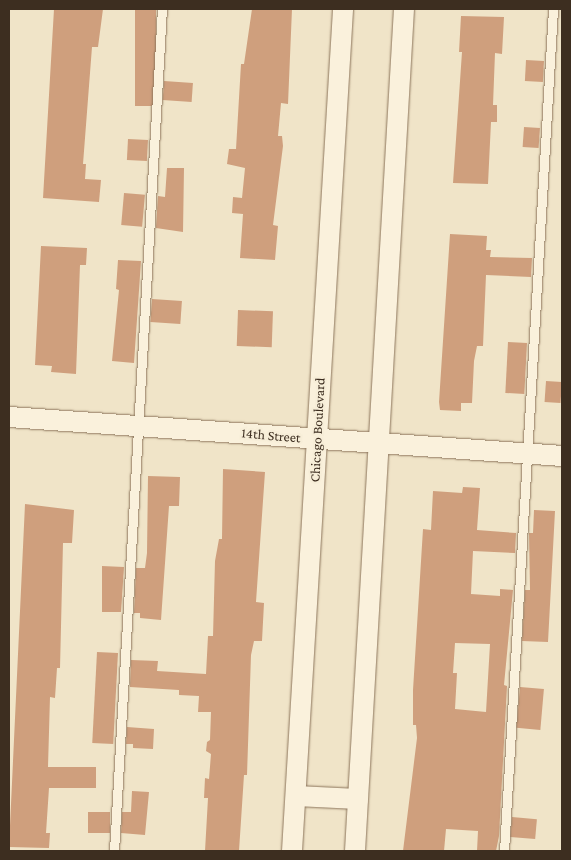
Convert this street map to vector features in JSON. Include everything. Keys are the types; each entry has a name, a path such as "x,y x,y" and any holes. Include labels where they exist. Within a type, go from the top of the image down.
{"street":[{"name":"Chicago Boulevard","path":"292,851 343,9"},
{"path":"355,851 404,9"},
{"name":"14th Street","path":"9,417 138,424 562,456"},
{"path":"296,796 358,799"}],"lane":[{"path":"114,851 162,9"},
{"path":"504,851 553,9"}],"building":[{"path":"54,9 103,9 98,47 92,47 83,164 86,164 85,179 101,180 99,202 43,198"},
{"path":"135,9 156,9 156,106 135,106"},
{"path":"252,9 292,9 288,104 281,103 278,136 282,136 283,146 273,225 278,226 275,260 240,258 243,214 232,213 233,197 242,198 245,168 227,164 229,149 236,149 241,64 244,64"},
{"path":"461,16 504,17 502,54 495,53 493,105 497,105 497,122 491,122 488,184 453,183 462,52 459,52"},
{"path":"526,60 544,61 543,82 525,81"},
{"path":"164,81 193,83 192,102 163,100"},
{"path":"524,127 540,128 539,148 523,147"},
{"path":"128,139 148,140 147,161 127,160"},
{"path":"167,168 184,168 183,232 156,228 158,196 165,197"},
{"path":"124,193 145,195 142,227 121,225"},
{"path":"450,234 487,236 486,250 491,250 490,257 532,258 531,277 486,275 483,346 477,346 474,361 472,403 461,403 461,411 440,410 439,402"},
{"path":"41,246 87,248 86,265 80,265 76,374 51,372 52,366 35,365"},
{"path":"118,260 141,261 134,363 112,361 119,290 116,289"},
{"path":"152,299 182,301 180,324 150,322"},
{"path":"238,310 273,311 272,347 237,346"},
{"path":"508,342 527,343 524,394 505,393"},
{"path":"546,381 562,382 560,403 545,402"},
{"path":"223,469 265,472 256,602 264,603 262,641 254,641 251,655 247,775 244,775 239,851 205,851 208,798 204,798 205,778 209,779 211,754 206,751 207,742 210,740 211,712 198,712 199,696 179,695 179,690 130,687 131,660 158,661 157,671 206,674 208,636 213,636 215,561 219,539 222,539"},
{"path":"148,476 180,477 179,506 169,506 161,620 140,618 140,613 134,613 136,568 145,568 147,553"},
{"path":"463,487 480,488 477,530 516,533 515,553 473,551 471,594 500,596 500,589 513,590 504,685 507,686 499,836 496,851 477,851 478,831 446,829 444,851 403,851 417,738 416,725 413,725 413,690 423,529 431,530 433,491 462,493","holes":["455,643 490,644 486,712 455,709 457,673 453,673"]},
{"path":"25,504 74,510 72,543 63,543 60,668 57,668 55,698 50,697 48,767 96,767 96,788 49,788 46,833 50,833 49,848 9,847"},
{"path":"534,510 555,511 548,642 522,641 525,590 530,590 529,533 533,533"},
{"path":"102,566 124,567 121,612 102,612"},
{"path":"97,652 118,653 113,744 92,743"},
{"path":"520,687 544,689 540,730 516,728"},
{"path":"127,727 154,729 153,749 133,748 133,744 126,744"},
{"path":"132,791 149,792 145,835 121,833 122,812 131,812"},
{"path":"88,812 110,812 110,833 88,833"},
{"path":"512,817 537,819 535,839 510,837"}]}
